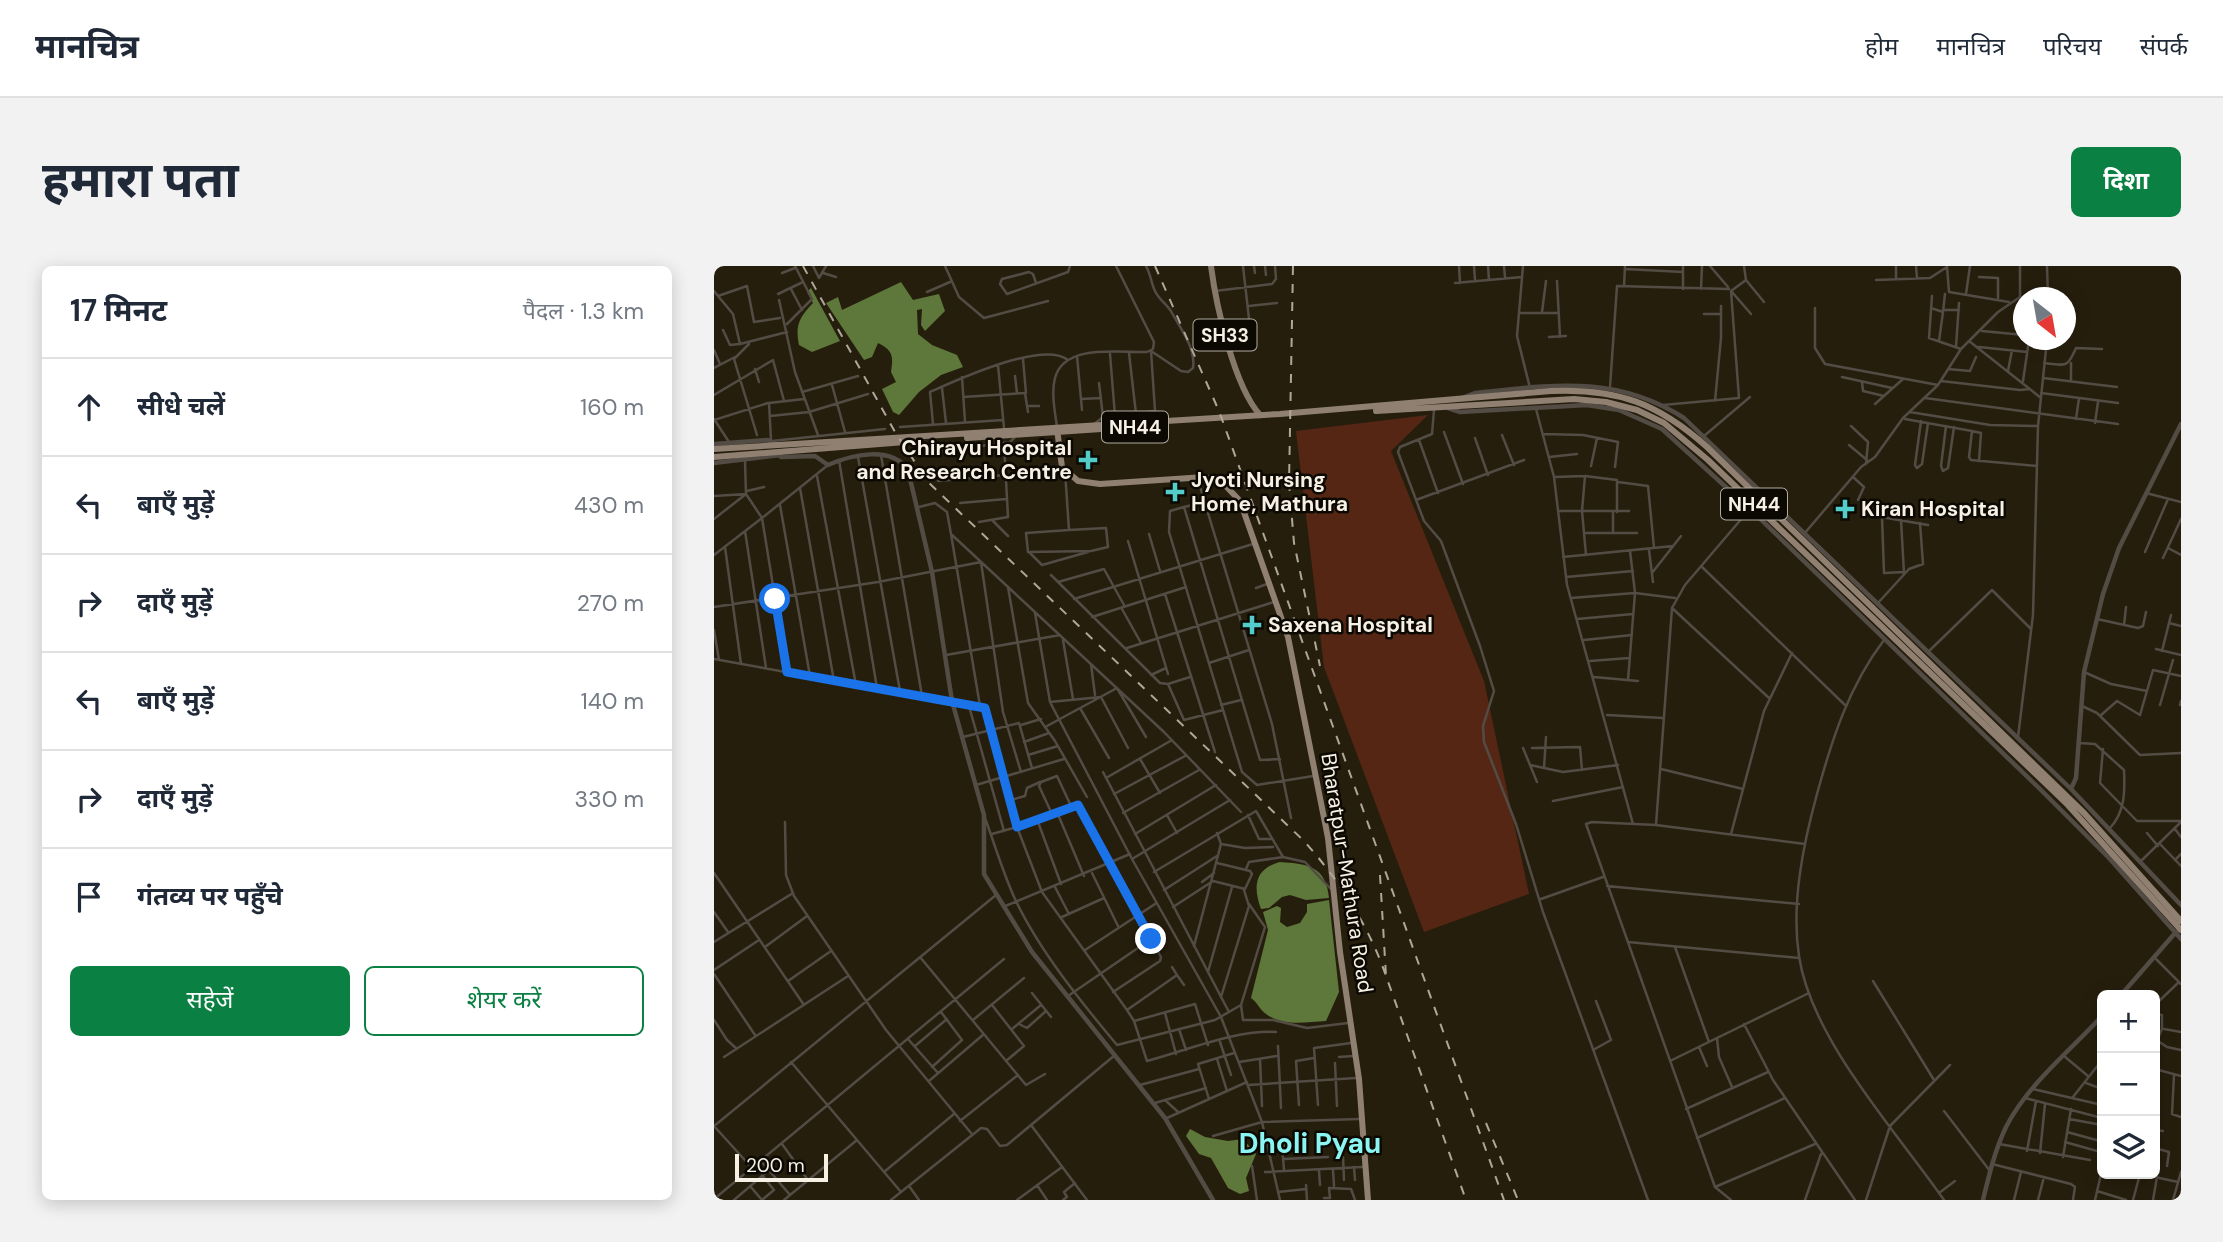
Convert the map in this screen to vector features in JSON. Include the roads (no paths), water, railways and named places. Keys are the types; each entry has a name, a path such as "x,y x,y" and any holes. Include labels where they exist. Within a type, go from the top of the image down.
{"highway":[{"name":"NH44","path":"902,439 1016,435 1093,425 1281,416 1581,390 1631,398 1664,413 1707,447 2084,813 2181,921"},
{"name":"NH44","path":"1297,414 1590,400 1637,410 1677,432 2066,803 2178,931"},
{"name":"NH44","path":"1233,419 1259,415 1281,416"},
{"name":"NH44","path":"714,449 894,440 1004,431 1072,431 1213,420"},
{"path":"1057,429 1059,452 1065,471"},
{"path":"1059,452 1063,440 1072,431"},
{"name":"NH44","path":"714,457 776,447"},
{"name":"Bharatpur-Mathura Road","path":"1065,471 1078,481 1093,484 1198,477 1224,484 1236,494 1288,637 1316,775 1332,863 1340,952 1353,1021 1360,1145 1358,1167 1366,1198"},
{"path":"1908,641 1919,645"},
{"name":"Bharatpur-Mathura Road","path":"1357,1076 1366,1198"}],"main road":[{"name":"SH33","path":"1211,266 1221,325 1250,402 1259,415"},
{"path":"1246,416 1250,402"}],"street":[{"path":"813,266 819,278 826,266"},
{"path":"945,266 951,282 965,303 986,318 1048,301"},
{"path":"1036,283 1029,272 1002,279 1000,284 1007,294 1068,272 1070,266"},
{"path":"1093,425 1103,417 1155,411 1151,351 1154,342 1116,266"},
{"path":"1057,429 1055,379 1068,360 1077,356 1151,351 1181,371 1188,372 1193,368 1195,358 1191,348 1172,313 1155,292 1146,266"},
{"path":"1242,266 1249,319"},
{"path":"1255,266 1255,273"},
{"path":"1265,266 1266,275"},
{"path":"1214,291 1275,283 1275,266"},
{"path":"1459,266 1457,283 1523,276"},
{"path":"1474,266 1475,281"},
{"path":"1488,266 1489,280"},
{"path":"1504,266 1505,278"},
{"path":"1523,266 1517,341 1530,387"},
{"path":"1682,266 1683,289"},
{"path":"1701,289 1702,266"},
{"path":"1710,266 1751,314"},
{"path":"1744,266 1746,280 1764,302"},
{"path":"1896,266 1896,279"},
{"path":"1916,266 1917,278"},
{"path":"1966,294 1970,266"},
{"path":"2020,266 2020,287"},
{"path":"2047,266 2048,287"},
{"path":"782,273 795,267 812,299 786,325"},
{"path":"1876,280 1930,278 1947,267"},
{"path":"1947,267 1948,290 2008,302"},
{"path":"1624,286 1625,268 1683,272"},
{"path":"823,273 836,277"},
{"path":"1979,277 1998,278 1998,298"},
{"path":"1611,387 1615,289 1624,286 1730,290 1746,280"},
{"path":"1542,313 1546,281"},
{"path":"1557,281 1560,337"},
{"path":"778,293 803,282"},
{"path":"928,292 951,282"},
{"path":"718,296 747,286 754,322 780,318"},
{"path":"790,288 802,310"},
{"path":"1663,405 1737,399 1739,395 1730,290"},
{"path":"714,291 733,314 740,344"},
{"path":"1939,341 1945,294"},
{"path":"1933,296 1929,338 1961,349"},
{"path":"779,300 780,318 786,325 787,342 818,435"},
{"path":"1804,534 1903,418 1939,383 1961,349 2013,300"},
{"path":"1248,306 1277,303"},
{"path":"1956,347 1959,303"},
{"path":"1715,401 1721,306"},
{"path":"1815,308 1815,348 1825,364 1903,379 2030,389"},
{"path":"1931,308 1943,311 1959,310"},
{"path":"1519,313 1559,313"},
{"path":"1704,314 1721,314"},
{"path":"723,330 730,345 750,343 787,332"},
{"path":"1980,330 2013,334"},
{"path":"1549,337 1566,336"},
{"path":"1969,341 2041,398"},
{"path":"714,368 743,353 750,343"},
{"path":"1976,347 2027,352 2023,383"},
{"path":"2071,382 2071,363 2076,348 2102,349"},
{"path":"2008,372 2012,350"},
{"path":"2018,738 2031,629 2038,426 2046,350"},
{"path":"714,351 720,364"},
{"path":"1129,353 1136,414"},
{"path":"933,424 929,395 962,377 1023,359 1056,354 1068,360"},
{"path":"1110,354 1115,416"},
{"path":"1077,356 1082,410"},
{"path":"736,357 734,362 757,435"},
{"path":"1948,369 1970,371 1976,357"},
{"path":"1023,359 1028,387 1028,412"},
{"path":"714,395 774,360 784,401"},
{"path":"2044,363 2071,363"},
{"path":"999,365 1004,431"},
{"path":"755,369 759,383"},
{"path":"802,392 858,376"},
{"path":"1015,376 1017,393"},
{"path":"962,377 965,422"},
{"path":"1842,377 1892,388"},
{"path":"2043,378 2117,387"},
{"path":"1875,404 1903,379"},
{"path":"1862,382 1863,391 1884,396"},
{"path":"832,383 845,432"},
{"path":"1099,383 1103,417"},
{"path":"1458,399 1475,393 1574,384 1611,387 1663,405 1704,436 2071,789 2181,905"},
{"path":"942,387 946,423"},
{"path":"2041,393 2118,403"},
{"path":"770,416 809,412 868,394"},
{"path":"963,397 1026,394"},
{"path":"1704,436 1750,397"},
{"path":"1081,399 1101,398"},
{"path":"1925,398 1974,407 2039,412 2095,423 2118,424"},
{"path":"2076,420 2079,398"},
{"path":"729,442 714,420 769,403 804,399"},
{"path":"2095,423 2098,400"},
{"path":"769,403 776,447"},
{"path":"1028,407 1039,406"},
{"path":"1434,407 1434,432 1398,449 1424,522 1441,541 1480,646 1494,691 1482,735 1592,1050 1648,1200"},
{"path":"1446,407 1460,412 1536,407 1604,407 1646,420 1683,446 1886,638 2109,858 2178,931 2181,939"},
{"path":"1536,407 1554,477 1566,577 1633,824"},
{"path":"1910,412 1990,425 2038,426"},
{"path":"1903,418 1981,433 1979,461"},
{"path":"900,427 1003,420"},
{"path":"1920,421 1914,465 1917,468 1922,464 1928,423"},
{"path":"2071,789 2076,778 2084,672 2115,559 2181,424"},
{"path":"1851,426 1868,442 1867,462"},
{"path":"1946,426 1941,466 1943,471 1948,468 1954,427"},
{"path":"714,463 745,461 776,447 818,435 885,429"},
{"path":"1972,431 1969,457 1979,461 2037,466"},
{"path":"1444,432 1463,484"},
{"path":"1543,433 1619,443 1615,467"},
{"path":"938,452 1004,443 1012,441 1016,435"},
{"path":"1502,435 1514,465"},
{"path":"1475,438 1488,475"},
{"path":"1591,466 1597,438"},
{"path":"1419,440 1438,493"},
{"path":"714,444 729,442 776,447 815,456 828,465"},
{"path":"979,522 1008,517 1004,443"},
{"path":"1849,445 1867,462"},
{"path":"1549,457 1577,454"},
{"path":"881,455 922,696"},
{"path":"714,555 828,465 839,460 881,455 893,456 902,461 911,478 919,507 952,702 984,815 1017,902 1049,957 1117,1045"},
{"path":"858,457 878,582 900,692"},
{"path":"839,460 877,688"},
{"path":"1416,500 1524,460"},
{"path":"745,461 746,493 762,517 787,672"},
{"path":"1065,471 1069,530"},
{"path":"938,481 1005,474"},
{"path":"817,476 856,685"},
{"path":"1554,477 1585,476 1648,486 1654,548"},
{"path":"1585,476 1582,511 1586,555"},
{"path":"1198,477 1280,759 1292,818"},
{"path":"1853,477 1864,487 1858,500"},
{"path":"1613,533 1618,482"},
{"path":"714,496 746,493 764,487"},
{"path":"800,488 834,681"},
{"path":"714,519 746,493"},
{"path":"2146,493 2181,502"},
{"path":"960,503 1006,499"},
{"path":"2145,552 2168,499"},
{"path":"1205,502 1171,510 1168,515 1169,532 1245,776 1255,785 1316,775"},
{"path":"919,507 934,503 947,512 980,706"},
{"path":"780,505 810,677"},
{"path":"1184,507 1260,760 1280,759"},
{"path":"1656,825 1672,608 1675,598 1750,509"},
{"path":"1558,511 1629,512"},
{"path":"1875,516 1928,525"},
{"path":"1882,517 1884,573 1904,573"},
{"path":"2163,558 2181,519"},
{"path":"1901,520 1904,573"},
{"path":"993,521 1008,536"},
{"path":"1877,604 1904,573 1923,564 1920,523"},
{"path":"1107,529 1108,547 1091,551 1042,565 1028,552 1027,532 1107,529"},
{"path":"745,531 766,668"},
{"path":"1584,533 1637,533"},
{"path":"951,534 1172,740 1241,812"},
{"path":"1149,534 1160,571"},
{"path":"1652,573 1681,536"},
{"path":"1128,541 1168,674"},
{"path":"1074,599 1256,543"},
{"path":"1563,557 1673,546"},
{"path":"725,547 741,664"},
{"path":"2168,548 2181,555"},
{"path":"1649,549 1653,582"},
{"path":"1028,552 1091,551"},
{"path":"1628,680 1635,593 1630,551"},
{"path":"714,607 796,596 981,562"},
{"path":"981,562 1006,725 1021,772"},
{"path":"1701,566 1845,705"},
{"path":"1058,582 1103,568 1141,643"},
{"path":"1566,577 1633,571"},
{"path":"1051,575 1162,684 1190,677"},
{"path":"1256,588 1270,583"},
{"path":"1008,587 1028,703 1058,746 1087,797"},
{"path":"1092,617 1186,587"},
{"path":"1928,652 1992,590 2031,629"},
{"path":"1571,598 1635,593 1675,598"},
{"path":"1165,594 1214,752"},
{"path":"1126,648 1277,601"},
{"path":"2124,625 2126,607"},
{"path":"1672,608 1769,698"},
{"path":"1035,611 1038,639 1057,720 1221,1017 1262,1122 1280,1200"},
{"path":"2097,619 2141,628 2146,612"},
{"path":"1577,619 1633,614"},
{"path":"2162,651 2171,615"},
{"path":"2169,623 2181,625"},
{"path":"714,629 716,660 986,709 1017,827 1042,892 1134,1021 1147,1061 1230,1040 1240,1035 1276,1032"},
{"path":"1584,640 1632,635"},
{"path":"944,656 1061,637"},
{"path":"1061,637 1073,699"},
{"path":"1886,638 1845,705 1830,747 1805,844 1798,904 1799,958 1809,993 1847,1065 1944,1200"},
{"path":"2156,649 2180,654 2181,649"},
{"path":"1209,663 1249,650"},
{"path":"1731,834 1769,698 1793,652"},
{"path":"1590,661 1629,657"},
{"path":"2160,705 2173,660"},
{"path":"1091,663 1095,695"},
{"path":"1151,675 1166,668"},
{"path":"2101,716 2117,701 2138,715 2153,670 2181,676"},
{"path":"2084,672 2111,684 2147,691"},
{"path":"1594,677 1638,681"},
{"path":"1168,684 1184,720 1241,700"},
{"path":"1045,727 1117,688"},
{"path":"1117,688 1146,737"},
{"path":"1051,702 1095,695 1101,697 1128,748"},
{"path":"969,705 1004,831"},
{"path":"2082,706 2101,716 2142,756 2181,753"},
{"path":"1080,708 1110,758"},
{"path":"1605,715 1663,718"},
{"path":"963,737 1041,719"},
{"path":"1021,725 1032,768"},
{"path":"1024,742 1049,733"},
{"path":"1544,768 1546,737"},
{"path":"1106,778 1172,740"},
{"path":"2079,743 2095,744 2124,770 2123,808 2110,828"},
{"path":"1028,755 1058,746"},
{"path":"1523,747 1537,782"},
{"path":"1532,748 1580,747 1582,770"},
{"path":"2103,749 2100,783 2123,808 2137,821 2181,822"},
{"path":"1114,794 1186,756"},
{"path":"1140,758 1160,793"},
{"path":"976,785 1064,759"},
{"path":"1530,765 1559,772 1618,765"},
{"path":"1660,769 1743,789"},
{"path":"1123,813 1199,770"},
{"path":"1103,772 1229,1012"},
{"path":"1011,800 1025,796 1027,788 1057,776 1071,806"},
{"path":"1040,782 1052,814"},
{"path":"1135,834 1216,785"},
{"path":"1553,801 1623,787"},
{"path":"1132,859 1230,800"},
{"path":"991,834 1038,821 1071,806 1080,807 1161,960 1113,992"},
{"path":"1154,872 1257,811 1283,857"},
{"path":"1057,812 1084,876"},
{"path":"984,815 982,868 1003,907 1032,952 1165,1118 1213,1200"},
{"path":"1167,815 1177,833"},
{"path":"1248,815 1259,839 1271,839"},
{"path":"1038,821 1061,884"},
{"path":"785,822 786,875 793,893 865,1001 971,1133"},
{"path":"1731,1200 1715,1187 1603,877 1587,822 1656,825 1805,844"},
{"path":"2141,861 2181,822"},
{"path":"2175,829 2181,837"},
{"path":"1194,946 1219,855 1221,844 1217,833"},
{"path":"2147,833 2181,866"},
{"path":"1221,844 1245,848 1275,847"},
{"path":"1003,907 1084,876 1130,854"},
{"path":"2175,860 2181,854"},
{"path":"1164,890 1219,855"},
{"path":"1246,869 1249,862 1283,857 1305,862 1329,884 1336,905"},
{"path":"1217,863 1246,869 1252,874 1244,890 1249,904 1265,927 1241,1005 1243,1020 1269,1020 1314,1028 1353,1021"},
{"path":"1091,872 1118,926"},
{"path":"714,873 804,1005"},
{"path":"1202,881 1214,873"},
{"path":"1541,899 1603,877"},
{"path":"1173,907 1213,881"},
{"path":"1213,881 1244,890"},
{"path":"1607,886 1798,904"},
{"path":"1055,887 1069,914"},
{"path":"1208,972 1232,887"},
{"path":"714,942 793,893"},
{"path":"752,1168 714,1126 996,895"},
{"path":"1061,918 1104,898"},
{"path":"1085,950 1156,903"},
{"path":"1221,998 1249,904"},
{"path":"714,912 728,933"},
{"path":"764,948 807,916"},
{"path":"2125,990 2178,931"},
{"path":"1068,996 1151,939"},
{"path":"755,1037 715,969 759,940"},
{"path":"1628,942 1799,958"},
{"path":"1675,947 1709,1042"},
{"path":"787,981 831,951"},
{"path":"920,957 1028,1086 1045,1074"},
{"path":"2154,957 2180,983 2160,1000"},
{"path":"714,1199 1004,959"},
{"path":"1172,967 1184,985"},
{"path":"1127,1010 1177,975"},
{"path":"724,1058 848,976"},
{"path":"973,1020 1024,978"},
{"path":"1873,981 1934,1080"},
{"path":"1032,993 1051,1017"},
{"path":"1671,1061 1809,993"},
{"path":"1592,1050 1611,1040 1596,1001"},
{"path":"1134,1021 1195,1004 1208,1045"},
{"path":"992,1005 1024,1047 1006,1061"},
{"path":"1012,1030 1041,1005"},
{"path":"1111,1049 1117,1045 1201,1024 1221,1017 1241,1005"},
{"path":"1019,1024 1027,1028 1046,1011"},
{"path":"932,1067 962,1040 941,1012"},
{"path":"1165,1012 1176,1054"},
{"path":"2160,1015 2160,1033"},
{"path":"915,1046 947,1019"},
{"path":"714,1020 727,1040 737,1049"},
{"path":"1983,1200 1999,1144 2025,1098 2097,1023"},
{"path":"1744,1024 1768,1072 1855,1200"},
{"path":"2162,1029 2181,1032"},
{"path":"1180,1030 1186,1051"},
{"path":"929,1081 984,1034"},
{"path":"908,1038 938,1073"},
{"path":"1717,1038 1719,1057 1732,1088"},
{"path":"1220,1042 1231,1075"},
{"path":"1318,1105 1314,1047 1355,1042"},
{"path":"2160,1043 2181,1050"},
{"path":"1278,1046 1281,1108"},
{"path":"1699,1047 1707,1066"},
{"path":"1209,1099 1199,1069 1200,1063 1235,1053"},
{"path":"891,1200 971,1133 985,1128 1004,1146 1115,1055"},
{"path":"1239,1062 1278,1056"},
{"path":"1339,1057 1356,1056"},
{"path":"2064,1056 2088,1076"},
{"path":"1299,1105 1297,1060 1314,1058"},
{"path":"1217,1059 1227,1091"},
{"path":"1260,1059 1262,1106"},
{"path":"791,1062 901,1192"},
{"path":"1335,1063 1337,1106"},
{"path":"1866,1200 1891,1126 1950,1065"},
{"path":"2073,1097 2097,1066"},
{"path":"1140,1085 1199,1069"},
{"path":"2160,1071 2181,1076"},
{"path":"1686,1109 1768,1072"},
{"path":"960,1121 1018,1075"},
{"path":"2174,1075 2172,1114 2181,1118"},
{"path":"1165,1118 1248,1084 1357,1076"},
{"path":"2085,1083 2097,1087"},
{"path":"1154,1103 1206,1088"},
{"path":"2033,1089 2097,1104"},
{"path":"1697,1138 1785,1098"},
{"path":"2025,1098 2097,1117"},
{"path":"1165,1100 1178,1112"},
{"path":"2027,1152 2036,1101"},
{"path":"2040,1154 2045,1104"},
{"path":"2063,1157 2071,1109"},
{"path":"1944,1111 1990,1171"},
{"path":"884,1172 954,1114"},
{"path":"1213,1136 1262,1122 1359,1119"},
{"path":"2069,1119 2097,1124"},
{"path":"1031,1125 1087,1200"},
{"path":"2067,1132 2097,1140"},
{"path":"784,1200 857,1140"},
{"path":"2065,1142 2097,1151"},
{"path":"782,1144 808,1181"},
{"path":"1715,1187 1815,1144"},
{"path":"1999,1144 2027,1152 2090,1160"},
{"path":"1282,1145 1284,1171"},
{"path":"1261,1147 1299,1145"},
{"path":"1334,1145 1360,1145"},
{"path":"2160,1149 2169,1152 2167,1166"},
{"path":"1805,1200 1821,1153"},
{"path":"1284,1159 1328,1157"},
{"path":"1343,1157 1343,1180"},
{"path":"761,1161 790,1195"},
{"path":"1992,1164 2074,1185 2073,1200"},
{"path":"1252,1166 1257,1200"},
{"path":"1017,1200 1062,1167"},
{"path":"1265,1172 1358,1167 1355,1180"},
{"path":"734,1200 769,1170"},
{"path":"1333,1170 1334,1186"},
{"path":"1319,1171 1320,1185"},
{"path":"2014,1200 2021,1172"},
{"path":"2173,1200 2181,1172"},
{"path":"750,1186 762,1200 774,1189 762,1175"},
{"path":"2038,1200 2044,1177"},
{"path":"2160,1178 2178,1182"},
{"path":"2095,1200 2100,1179"},
{"path":"2133,1200 2139,1179"},
{"path":"2153,1200 2157,1179"},
{"path":"1939,1193 1955,1181"},
{"path":"1063,1200 1067,1197 1064,1192 1075,1183"},
{"path":"1037,1185 1047,1200"},
{"path":"909,1186 919,1200"},
{"path":"1330,1198 1329,1188 1334,1186 1351,1189 1355,1200"},
{"path":"1278,1192 1306,1187 1307,1200"},
{"path":"2097,1191 2126,1200"},
{"path":"1324,1198 1335,1200"}],"railway":[{"path":"803,266 895,432 928,482 1304,841 1352,904 1371,939 1386,976"},
{"path":"1155,266 1219,411 1504,1200"},
{"path":"1293,266 1289,483 1294,543 1320,666"},
{"path":"1380,875 1386,976 1466,1200"},
{"path":"1486,1123 1518,1200"}],"place":[{"name":"Chirayu Hospital and Research Centre","path":"1088,460"},
{"name":"Jyoti Nursing Home, Mathura","path":"1175,492"},
{"name":"Kiran Hospital","path":"1845,509"},
{"name":"Saxena Hospital","path":"1252,625"}],"district":[{"name":"Dholi Pyau","path":"1310,1143"}]}
